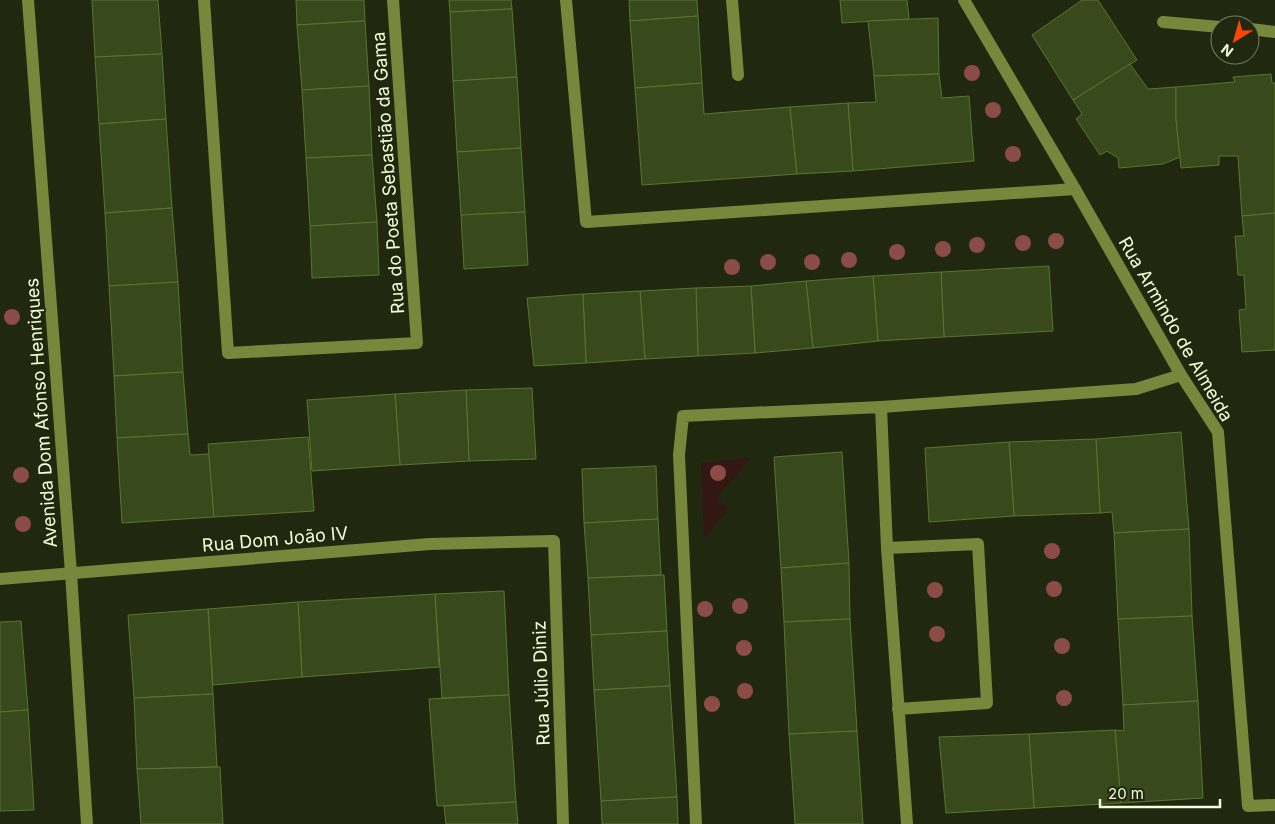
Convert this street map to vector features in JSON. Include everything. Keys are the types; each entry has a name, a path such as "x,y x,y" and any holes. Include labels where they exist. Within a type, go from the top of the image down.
{"street":[{"name":"Avenida Dom Afonso Henriques","path":"28,0 87,824"},
{"name":"Rua do Poeta Sebastião da Gama","path":"204,0 228,353 417,343 393,0"},
{"path":"566,0 586,222 1075,189"},
{"path":"732,0 738,75"},
{"name":"Rua Armindo de Almeida","path":"964,0 1181,375 1218,432 1248,806 1275,806"},
{"path":"1163,22 1210,26"},
{"path":"1260,31 1275,32"},
{"path":"696,824 678,455 683,416 881,408 1136,389 1181,375"},
{"path":"881,408 887,548 907,824"},
{"name":"Rua Dom João IV","path":"0,578 430,544 554,541"},
{"name":"Rua Júlio Diniz","path":"554,541 563,824"},
{"path":"887,548 978,544 987,703 898,708"}],"shaded area":[{"path":"751,458 716,498 729,509 704,538 701,463"}],"building":[{"path":"92,0 158,0 162,54 95,57"},
{"path":"296,0 364,0 365,21 297,25"},
{"path":"449,0 511,0 512,9 450,12"},
{"path":"629,0 697,0 698,16 630,21"},
{"path":"840,0 907,0 909,19 842,23"},
{"path":"1082,0 1098,0 1137,60 1073,100 1032,35"},
{"path":"512,9 517,77 453,81 450,12"},
{"path":"698,16 702,83 635,88 630,21"},
{"path":"938,18 939,74 874,76 868,21"},
{"path":"365,21 369,86 302,90 297,25"},
{"path":"162,54 166,119 99,124 95,57"},
{"path":"1130,64 1148,89 1176,87 1176,119 1180,157 1163,164 1119,168 1118,158 1107,151 1100,155 1076,119 1082,114 1073,100"},
{"path":"939,74 942,98 969,96 974,161 853,171 848,103 876,102 874,76"},
{"path":"1271,74 1272,83 1275,83 1275,213 1242,216 1238,156 1219,156 1219,165 1181,168 1176,119 1176,87 1235,82 1233,77"},
{"path":"517,77 521,148 457,152 453,81"},
{"path":"702,83 704,114 790,107 797,174 642,185 635,88"},
{"path":"369,86 372,155 306,158 302,90"},
{"path":"848,103 853,171 797,174 790,107"},
{"path":"166,119 172,208 105,213 99,124"},
{"path":"521,148 525,212 461,215 457,152"},
{"path":"372,155 377,222 310,226 306,158"},
{"path":"172,208 178,282 109,286 105,213"},
{"path":"525,212 528,265 464,269 461,215"},
{"path":"1275,213 1275,350 1242,352 1239,310 1246,309 1244,275 1238,275 1235,236 1244,236 1242,216"},
{"path":"377,222 379,275 312,278 310,226"},
{"path":"1049,266 1053,331 944,337 941,272"},
{"path":"941,272 944,337 878,341 873,276"},
{"path":"873,276 878,341 813,348 806,281"},
{"path":"806,281 813,348 755,353 751,286"},
{"path":"178,282 183,372 114,376 109,286"},
{"path":"751,286 755,353 698,356 696,288"},
{"path":"696,288 698,356 645,359 640,291"},
{"path":"640,291 645,359 586,363 583,294"},
{"path":"583,294 586,363 534,366 527,298"},
{"path":"183,372 188,434 117,438 114,376"},
{"path":"532,388 536,459 469,461 466,390"},
{"path":"466,390 469,461 400,465 395,394"},
{"path":"395,394 400,465 312,471 307,400"},
{"path":"1181,432 1189,529 1114,533 1112,512 1100,513 1096,439"},
{"path":"188,434 190,455 209,454 214,517 122,523 117,438"},
{"path":"308,437 314,511 214,517 208,444"},
{"path":"1096,439 1100,513 1014,516 1009,442"},
{"path":"1009,442 1014,516 929,522 925,448"},
{"path":"842,452 849,563 781,568 774,457"},
{"path":"656,466 658,519 584,523 582,469"},
{"path":"658,519 661,575 588,578 584,523"},
{"path":"1189,529 1192,616 1118,619 1114,533"},
{"path":"849,563 850,619 784,622 781,568"},
{"path":"664,575 667,631 591,635 588,578"},
{"path":"504,591 509,695 442,698 435,594"},
{"path":"435,594 439,667 302,677 298,602"},
{"path":"298,602 302,677 213,685 208,609"},
{"path":"208,609 213,694 134,698 128,615"},
{"path":"1192,616 1198,701 1123,705 1118,619"},
{"path":"850,619 857,731 789,734 784,622"},
{"path":"21,621 28,710 0,712 0,622"},
{"path":"667,631 670,686 594,690 591,635"},
{"path":"670,686 677,797 601,801 594,690"},
{"path":"213,694 217,767 137,769 134,698"},
{"path":"509,695 516,802 437,806 429,699"},
{"path":"1198,701 1203,798 1121,803 1115,730 1124,731 1123,705"},
{"path":"28,710 34,810 0,811 0,712"},
{"path":"1115,730 1121,803 1034,808 1029,734"},
{"path":"857,731 863,824 795,824 789,734"},
{"path":"1029,734 1034,808 946,813 939,737"},
{"path":"220,767 223,824 141,824 137,769"},
{"path":"677,797 678,824 602,824 601,801"},
{"path":"516,802 518,824 446,824 444,806"}]}
